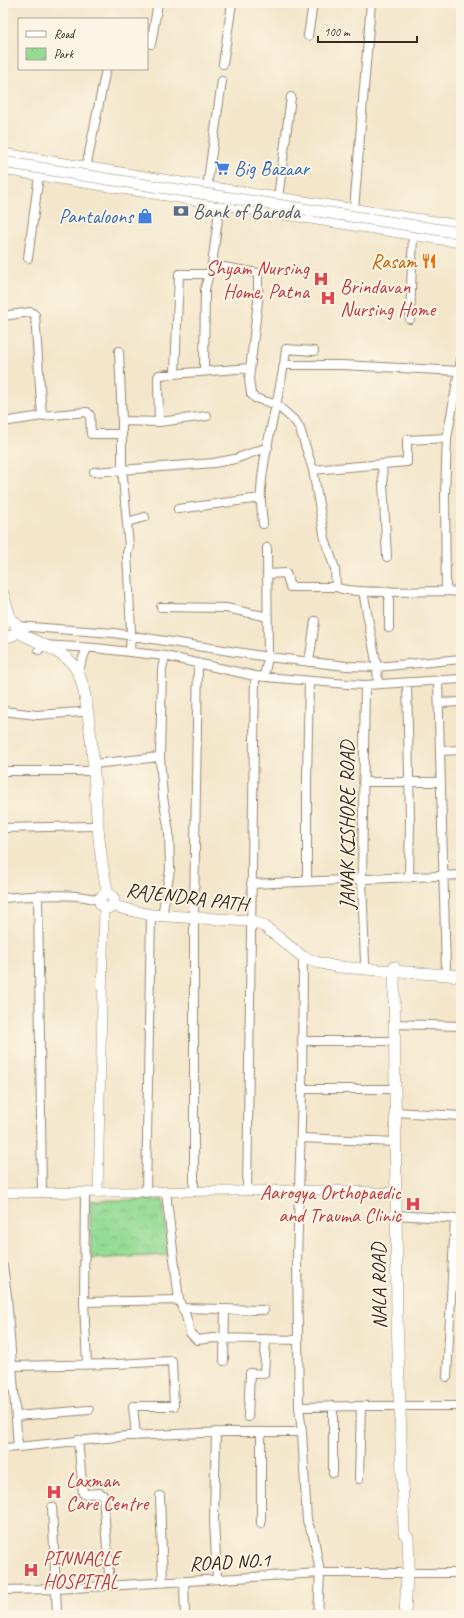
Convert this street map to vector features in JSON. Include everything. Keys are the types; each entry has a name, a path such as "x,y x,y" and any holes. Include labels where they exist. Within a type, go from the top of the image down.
{"main road":[{"path":"3,154 159,180 461,226"},
{"path":"3,162 461,233"},
{"path":"3,169 461,242"},
{"path":"156,193 159,180"},
{"path":"3,594 10,628"},
{"name":"RAJENDRA PATH","path":"10,628 67,667 73,676 77,687 90,767 107,901"},
{"name":"RAJENDRA PATH","path":"40,648 62,655 72,663 79,673 83,685 86,705 92,826 96,867 107,901"},
{"name":"RAJENDRA PATH","path":"107,901 151,915 194,914"},
{"name":"RAJENDRA PATH","path":"107,901 194,914 251,918 267,922 304,952 339,964 365,964 394,970 461,971"},
{"name":"RAJENDRA PATH","path":"251,918 264,926 303,957 339,964 461,976"},
{"name":"NALA ROAD","path":"394,970 396,1215 404,1533 401,1538 402,1567 406,1574"},
{"path":"405,1615 406,1574"}],"street":[{"path":"151,44 158,3"},
{"path":"222,64 232,3"},
{"path":"308,36 313,3"},
{"path":"354,210 371,3"},
{"path":"86,168 106,70"},
{"path":"206,187 222,81"},
{"path":"278,198 291,97"},
{"path":"28,258 39,175"},
{"path":"204,371 205,289 208,274 212,265 220,203"},
{"path":"410,319 413,234"},
{"path":"212,265 258,273 258,301 249,379 251,394 255,398 277,405 296,422 300,429 313,470 325,539 335,569 336,587"},
{"path":"175,373 179,274 208,274"},
{"path":"3,316 32,312 35,314 42,416"},
{"path":"263,524 261,498 268,446 277,405 286,349 314,352"},
{"path":"119,352 123,469 127,522 131,635 130,652"},
{"path":"446,591 445,495 447,438 461,360"},
{"path":"284,365 342,365 460,371"},
{"path":"159,422 158,377 161,374 250,368"},
{"path":"3,422 42,416 87,412 90,415 91,434 122,434"},
{"path":"122,421 159,422 206,416"},
{"path":"313,470 407,462 407,440 447,438"},
{"path":"94,472 214,463 235,459 268,446"},
{"path":"382,464 387,557"},
{"path":"178,509 261,498"},
{"path":"127,522 145,517"},
{"path":"264,677 268,657 267,548"},
{"path":"267,574 286,573 290,587 336,587 340,589 363,591 461,592"},
{"path":"363,591 377,666 378,684"},
{"path":"389,591 390,628"},
{"path":"161,607 226,608 268,617"},
{"path":"309,662 315,621"},
{"path":"10,628 114,633 268,657 346,666 377,666 461,659"},
{"path":"40,648 87,648 165,656 255,676 309,681 365,685 461,679"},
{"path":"79,673 87,648"},
{"path":"163,910 170,870 170,832 163,796 160,757 162,670 165,656"},
{"path":"194,1192 194,914 198,663"},
{"path":"247,1191 255,676"},
{"path":"307,882 309,681"},
{"path":"438,681 446,970"},
{"path":"407,683 410,820 409,878"},
{"name":"JANAK KISHORE ROAD","path":"365,685 362,879 365,964"},
{"path":"439,703 461,702"},
{"path":"3,711 37,715 81,712"},
{"path":"440,751 461,750"},
{"path":"3,772 90,767 160,757"},
{"path":"364,782 441,782"},
{"path":"3,828 92,826"},
{"path":"251,884 461,875"},
{"path":"38,896 42,1193"},
{"path":"3,898 38,896 84,897 107,901 98,1193"},
{"path":"146,1193 151,915"},
{"path":"303,957 302,1089 297,1260 298,1340 300,1406 307,1521 314,1538 320,1573 318,1615"},
{"path":"395,1024 461,1026"},
{"path":"302,1041 395,1041"},
{"path":"302,1089 395,1089"},
{"path":"395,1112 461,1116"},
{"path":"301,1138 396,1142"},
{"path":"3,1193 146,1193 300,1190 396,1193"},
{"path":"166,1192 180,1304 190,1332 197,1340 224,1338 298,1340"},
{"path":"85,1193 84,1302 87,1365"},
{"path":"396,1215 458,1218 447,1377"},
{"path":"3,1266 6,1319 12,1366 18,1447"},
{"path":"84,1302 180,1304 225,1309 264,1310"},
{"path":"224,1361 225,1309"},
{"path":"248,1417 250,1373 264,1374 266,1340"},
{"path":"12,1366 87,1365 172,1361 174,1406 133,1406 136,1436"},
{"path":"3,1383 13,1383"},
{"path":"300,1406 461,1406"},
{"path":"333,1406 333,1473"},
{"path":"359,1479 361,1406"},
{"path":"16,1416 89,1410"},
{"path":"3,1448 78,1440 136,1436 216,1432 302,1432"},
{"path":"216,1432 214,1520 217,1580"},
{"path":"261,1432 261,1524"},
{"path":"78,1440 83,1493 100,1493 103,1495 110,1586"},
{"path":"160,1496 163,1582"},
{"path":"52,1507 57,1615"},
{"name":"ROAD NO.1","path":"3,1590 56,1589 320,1573 461,1574"},
{"path":"184,1581 185,1615"}],"green space":[{"path":"90,1200 163,1200 168,1255 91,1259"}],"place":[{"name":"Big Bazaar","path":"222,168"},
{"name":"Bank of Baroda","path":"181,211"},
{"name":"Pantaloons","path":"145,216"},
{"name":"Rasam","path":"429,261"},
{"name":"Shyam Nursing Home, Patna","path":"321,279"},
{"name":"Brindavan Nursing Home","path":"328,298"},
{"name":"Aarogya Orthopaedic and Trauma Clinic","path":"413,1204"},
{"name":"Laxman Care Centre","path":"54,1492"},
{"name":"PINNACLE HOSPITAL","path":"31,1570"}]}
